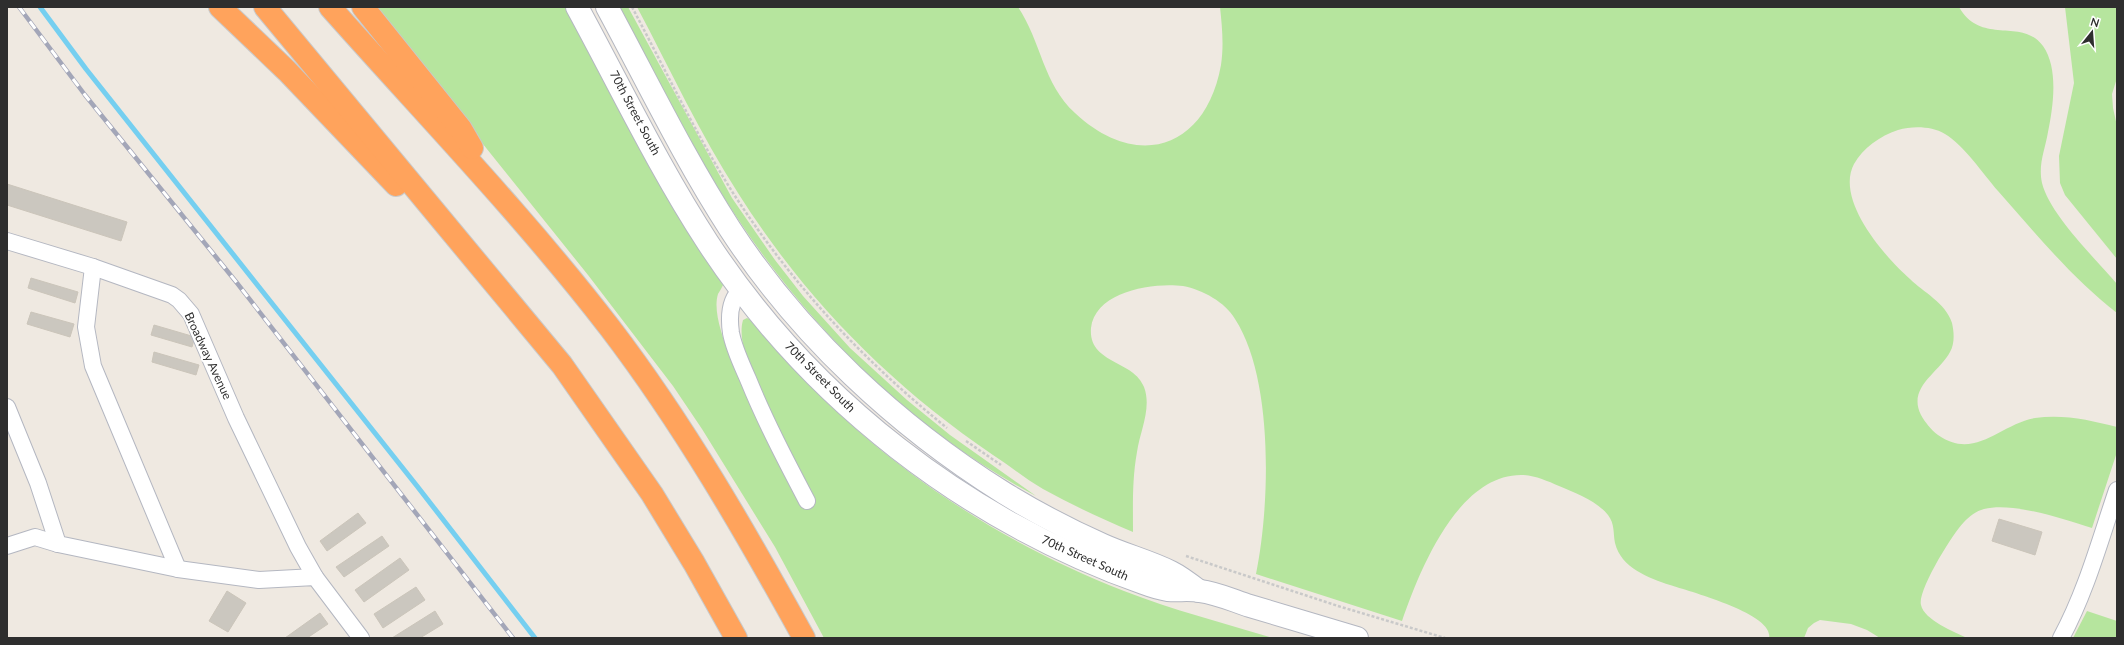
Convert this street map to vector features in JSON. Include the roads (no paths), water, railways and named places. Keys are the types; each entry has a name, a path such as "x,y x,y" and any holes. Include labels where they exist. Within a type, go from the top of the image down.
{"highway":[{"path":"220,7 310,95 539,335"},
{"path":"265,7 539,335 585,396 631,462 687,551 736,638"},
{"path":"330,7 501,195 610,328 657,393 720,490 804,638"},
{"path":"363,7 461,130 501,195"}],"main road":[{"name":"70th Street South","path":"577,7 683,202 708,243 741,290 795,354 851,410 914,462 942,482 1012,525 1094,564 1165,590 1199,591 1357,638"},
{"name":"70th Street South","path":"607,7 706,190 731,230 790,308 870,392 927,439 1005,494 1100,544 1171,572 1199,591"}],"street":[{"name":"Broadway Avenue","path":"7,241 93,267 172,295 192,314 236,418 298,547 315,577 361,638"},
{"path":"93,267 86,327 93,366 178,569"},
{"path":"741,290 733,301 731,312 730,326 734,343 755,397 807,501"},
{"path":"7,407 38,483 58,544"},
{"path":"2061,638 2081,596 2117,490"},
{"path":"7,546 35,537 58,544 178,569 259,580 315,577"}],"waterway":[{"path":"40,7 86,69 417,486 535,638"}],"railway":[{"path":"19,7 85,95 237,283 513,638"}]}
